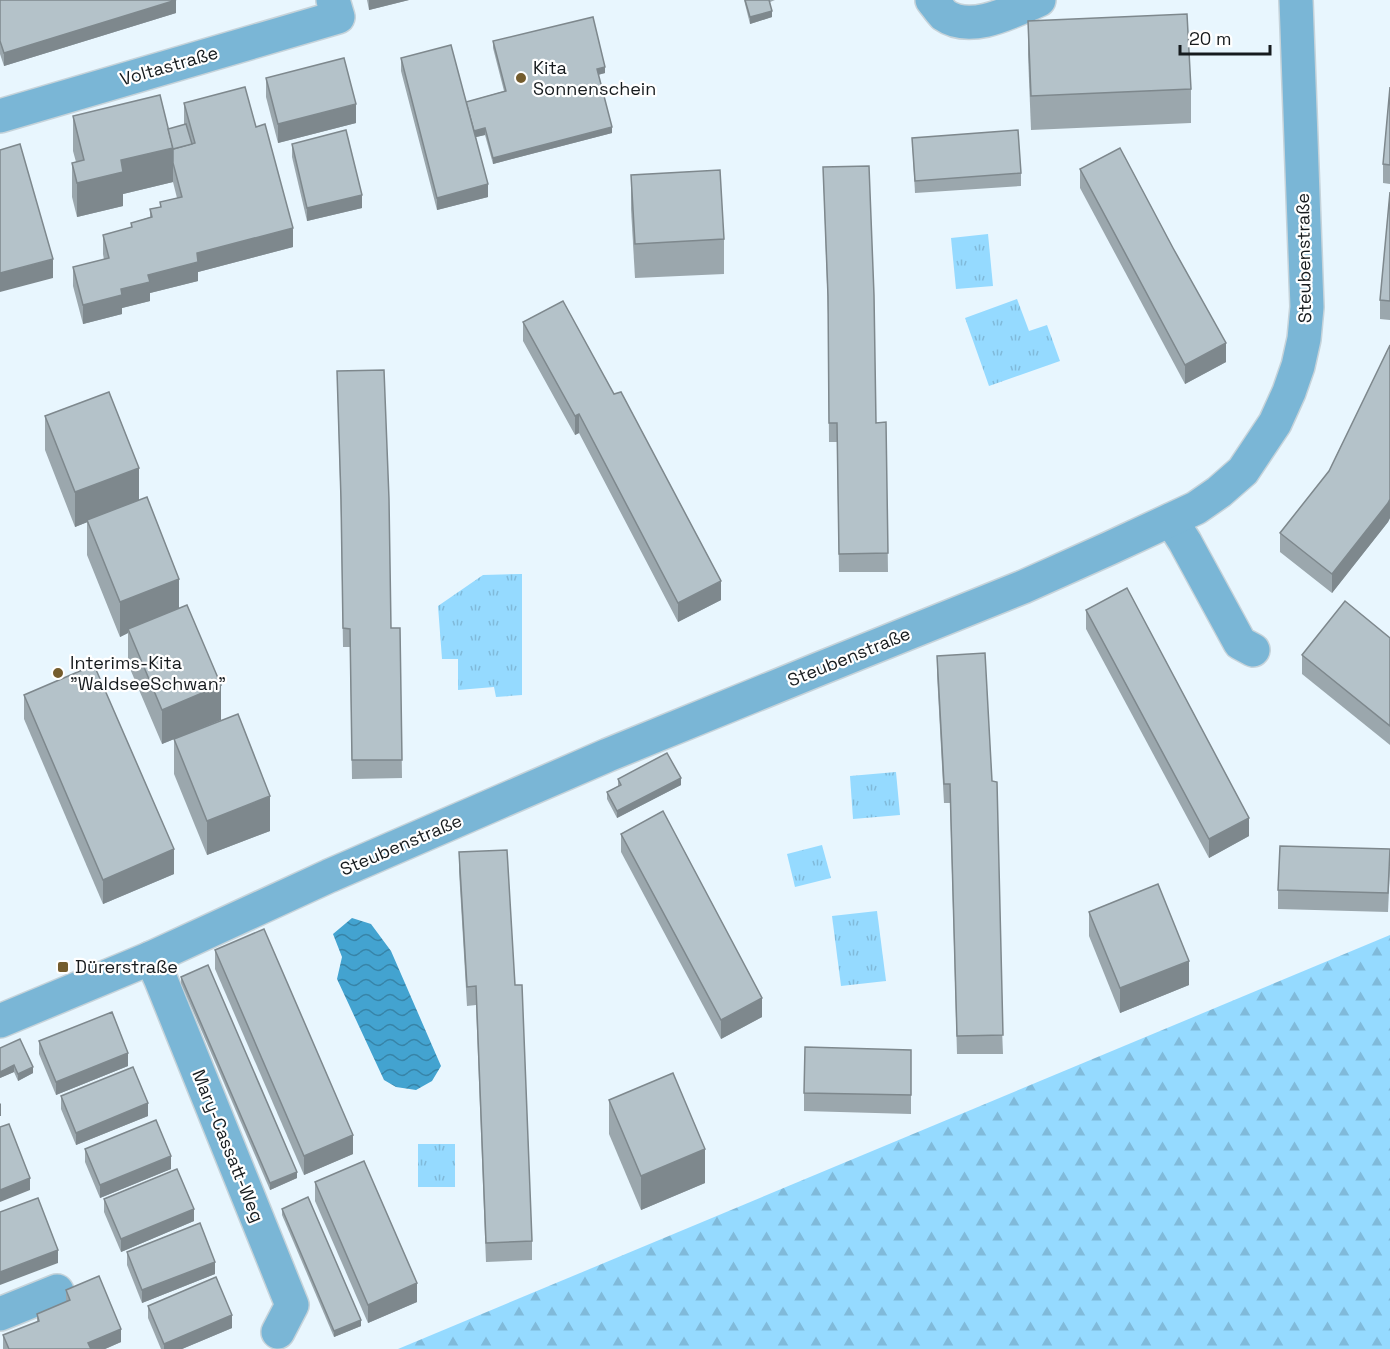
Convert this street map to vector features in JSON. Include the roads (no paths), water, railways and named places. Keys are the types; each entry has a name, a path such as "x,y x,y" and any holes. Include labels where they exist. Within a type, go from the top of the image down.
{"street":[{"path":"932,0 944,14 959,21 973,22 997,18 1039,0"},
{"name":"Steubenstraße","path":"0,1022 151,958 329,876 608,755 1023,587 1171,520 1219,492 1243,471 1275,423 1298,366 1304,339 1307,307 1296,0"},
{"name":"Voltastraße","path":"0,116 335,9"},
{"path":"1171,520 1240,643 1253,650"},
{"name":"Mary-Cassatt-Weg","path":"151,958 292,1305 278,1332"},
{"path":"0,1314 57,1290"}],"water":[{"path":"352,918 371,924 391,951 441,1066 432,1081 416,1090 396,1087 384,1080 337,979 342,957 333,934"}],"place":[{"name":"Kita Sonnenschein","path":"521,78"},
{"name":"Interims-Kita \"WaldseeSchwan\"","path":"58,673"},
{"name":"Dürerstraße","path":"63,967"}]}
